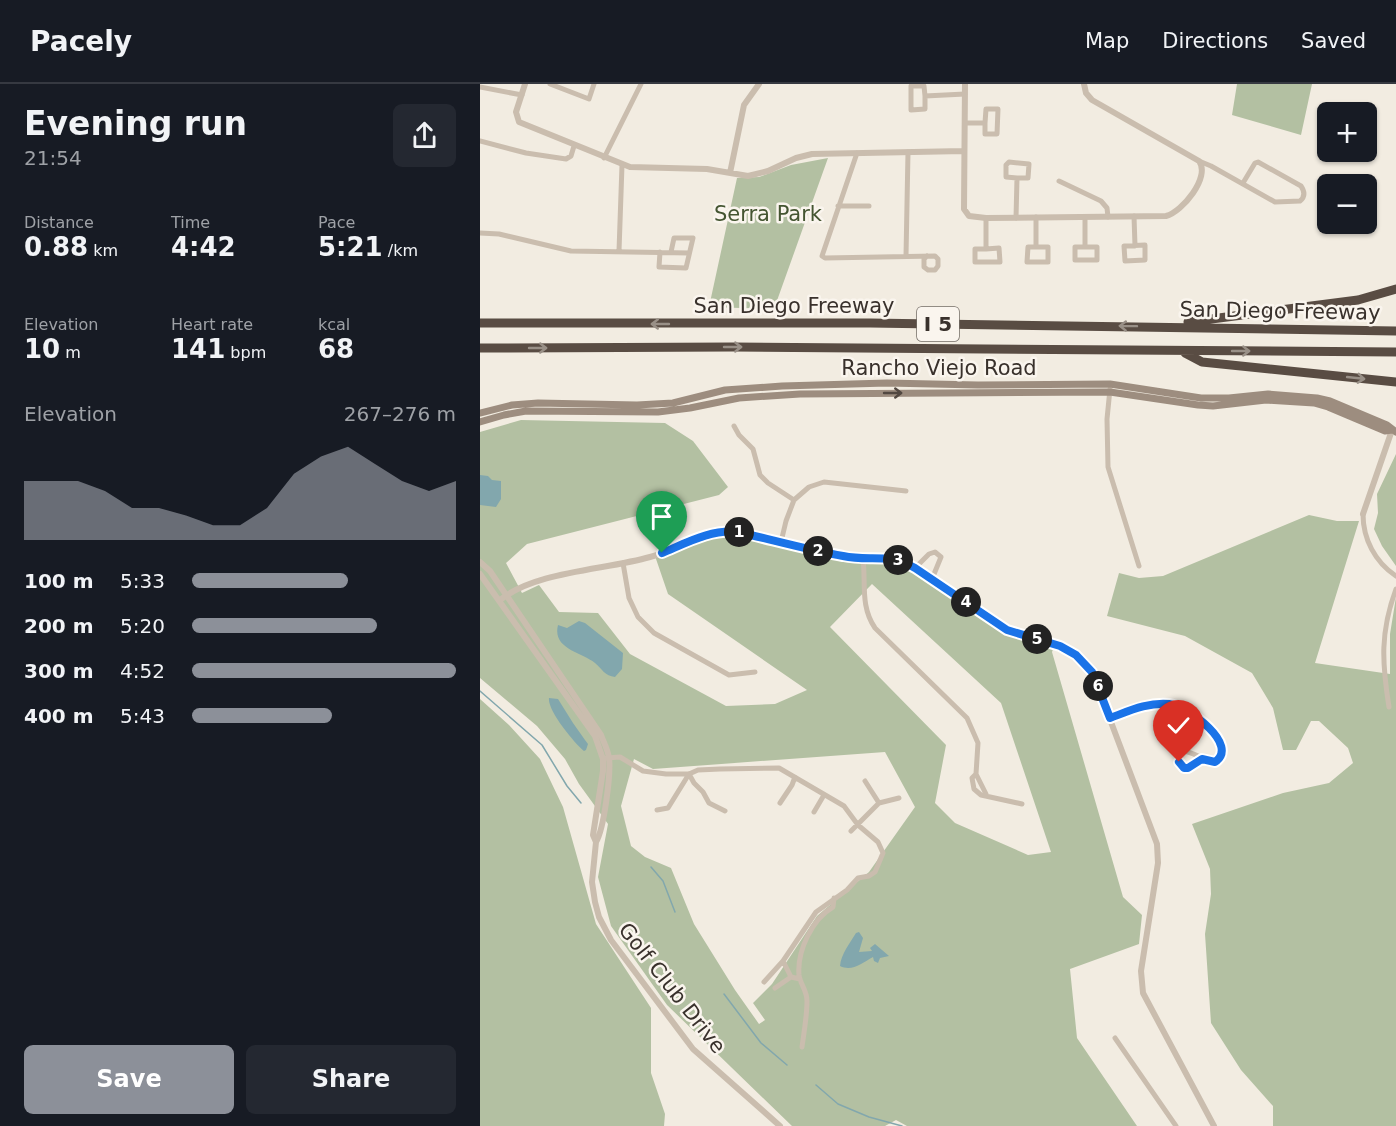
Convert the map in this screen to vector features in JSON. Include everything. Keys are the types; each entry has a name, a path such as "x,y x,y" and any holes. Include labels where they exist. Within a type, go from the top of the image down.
{"highway":[{"path":"1152,327 1359,300 1396,289"},
{"name":"San Diego Freeway","path":"480,322 870,323 1396,331"},
{"name":"San Diego Freeway","path":"480,348 733,347 1396,352"},
{"path":"1183,351 1202,362 1396,382"}],"main road":[{"name":"Rancho Viejo Road","path":"480,413 512,405 538,403 637,405 674,403 725,390 887,383 1110,388 1183,404 1266,400 1303,402 1328,407 1385,431 1394,431"},
{"name":"Rancho Viejo Road","path":"480,422 526,411 658,412 739,398 801,394 1110,388"}],"street":[{"path":"524,84 516,112 519,122 630,167 705,169 748,176 812,154 964,151"},
{"path":"550,84 589,99 594,84"},
{"path":"604,158 641,84"},
{"path":"730,173 744,105 759,84"},
{"path":"965,84 964,208 969,216 986,218 1166,216 1180,210 1202,176 1203,171 1199,161"},
{"path":"1084,84 1086,93 1092,100 1275,202 1300,201 1304,195 1301,186 1258,162 1243,183"},
{"path":"911,86 924,86 925,96 925,109 911,110 911,86"},
{"path":"480,87 522,95"},
{"path":"925,96 965,94"},
{"path":"986,109 998,109 997,134 985,134 985,123 986,109"},
{"path":"965,123 985,123"},
{"path":"480,141 526,153 566,159 571,156 574,146"},
{"path":"906,256 908,152"},
{"path":"858,153 822,256 825,258 927,256"},
{"path":"1009,162 1030,165 1029,176 1026,179 1017,178 1006,177 1006,165 1009,162"},
{"path":"619,251 622,165"},
{"path":"1016,218 1017,178"},
{"path":"1059,180 1101,201 1107,208 1108,217"},
{"path":"838,206 869,206"},
{"path":"1134,216 1135,246"},
{"path":"1085,217 1085,247"},
{"path":"986,218 986,249"},
{"path":"1036,218 1036,248"},
{"path":"480,233 499,234 571,251 689,253"},
{"path":"660,252 659,267 686,268 693,238 675,238 671,252"},
{"path":"1125,246 1135,246 1145,246 1145,260 1125,261 1125,246"},
{"path":"1028,247 1036,248 1048,248 1048,262 1028,262 1028,247"},
{"path":"1075,247 1085,247 1097,247 1098,260 1075,260 1075,247"},
{"path":"999,248 1000,262 975,262 975,249 986,249 999,248"},
{"path":"1110,388 1107,419 1108,466 1139,566"},
{"path":"734,426 739,435 753,449 760,475 794,500"},
{"path":"1394,431 1363,514 1363,527 1370,547 1383,565 1396,576"},
{"path":"781,542 794,500 809,487 824,482 906,491"},
{"path":"500,600 528,584 655,556 720,531 738,532 843,556 891,558 915,568 1007,630 1060,646 1076,655 1092,672 1157,844 1158,863 1141,971 1142,988 1215,1126"},
{"path":"915,568 929,554 935,552 941,557 932,579"},
{"path":"863,558 864,602 871,622 879,634 967,718 978,743 979,759 976,774 986,794 1022,804"},
{"name":"Golf Club Drive","path":"480,562 490,571 601,735 606,759 593,835 596,842 592,882 599,917 611,940 693,1049 780,1126"},
{"path":"623,563 629,598 638,616 654,633 729,675 755,672"},
{"name":"Golf Club Drive","path":"480,574 595,736 606,759"},
{"path":"1389,707 1383,671 1383,646 1386,621 1396,589"},
{"path":"1110,718 1153,704 1171,704 1184,708 1207,725 1221,747 1220,758 1215,762 1202,759"},
{"path":"606,759 620,757 648,772 689,774 698,770 769,766 779,768 846,808 858,825 878,842 883,852 875,872 858,878 848,890 816,912 783,961 764,982"},
{"path":"657,810 668,808 689,774"},
{"path":"689,774 709,803 725,811"},
{"path":"780,803 795,777"},
{"path":"866,781 879,803"},
{"path":"814,812 824,795"},
{"path":"851,831 879,803 899,798"},
{"path":"802,1047 807,1003 806,990 799,972 802,954 811,929 822,915 833,907 834,898"},
{"path":"783,961 791,976 800,979"},
{"path":"775,988 791,976"},
{"path":"1115,1038 1176,1126"}],"green space":[{"path":"1237,84 1312,84 1301,135 1232,115"},
{"name":"Serra Park","path":"828,158 774,309 709,307 737,178 759,177 791,165"},
{"path":"521,420 665,423 693,441 728,487 719,495 527,544 506,563 522,593 539,585 559,612 598,613 630,654 726,706 775,704 807,690 668,594 655,556 726,531 843,557 902,561 1007,630 1055,644 1052,652 1123,897 1142,915 1139,944 1070,969 1077,1038 1137,1126 907,1126 896,1120 885,1126 792,1126 667,1005 611,926 598,877 608,824 579,784 565,759 537,726 480,678 480,432","holes":["872,584 1001,703 1051,852 1028,855 955,823 935,803 946,745 830,627","885,752 915,807 869,872 817,916 772,984 753,1003 765,1020 759,1024 694,924 671,868 645,857 631,846 621,806 634,759 653,769"]},
{"path":"1396,454 1396,566 1382,546 1374,529 1378,513 1377,494"},
{"path":"1309,515 1337,521 1359,521 1315,663 1390,674 1390,634 1396,597 1396,1126 1273,1126 1273,1106 1241,1070 1211,1023 1205,934 1211,894 1210,869 1192,824 1283,793 1329,783 1353,763 1348,748 1319,721 1311,721 1296,750 1283,750 1273,708 1252,673 1185,636 1107,616 1119,573 1139,578 1163,576"},
{"path":"480,699 509,725 540,759 563,807 596,924 651,1008 651,1073 665,1114 664,1126 480,1126"}],"water":[{"path":"480,475 501,481 501,499 496,507 480,505"},
{"path":"579,621 585,623 623,653 622,669 615,677 606,674 595,663 569,649 559,640 558,625 567,628"},
{"path":"549,698 558,699 588,744 586,750 580,747 562,726 552,710"},
{"path":"859,932 863,938 859,952 872,951 870,948 875,944 889,956 880,958 878,963 873,957 861,964 844,968 840,966 842,957 856,933"}],"waterway":[{"path":"480,691 542,745 567,786 581,803"},
{"path":"651,867 663,881 675,912"},
{"path":"724,994 761,1043 787,1065"},
{"path":"816,1085 838,1104 869,1117 902,1126"}],"route":[{"path":"662,553 706,535 726,531 852,558 884,557 902,561 1007,630 1060,646 1076,655 1092,672 1110,718 1153,704 1171,704 1184,708 1200,718 1221,747 1220,758 1215,762 1202,759 1188,768 1184,768 1179,762"}]}
